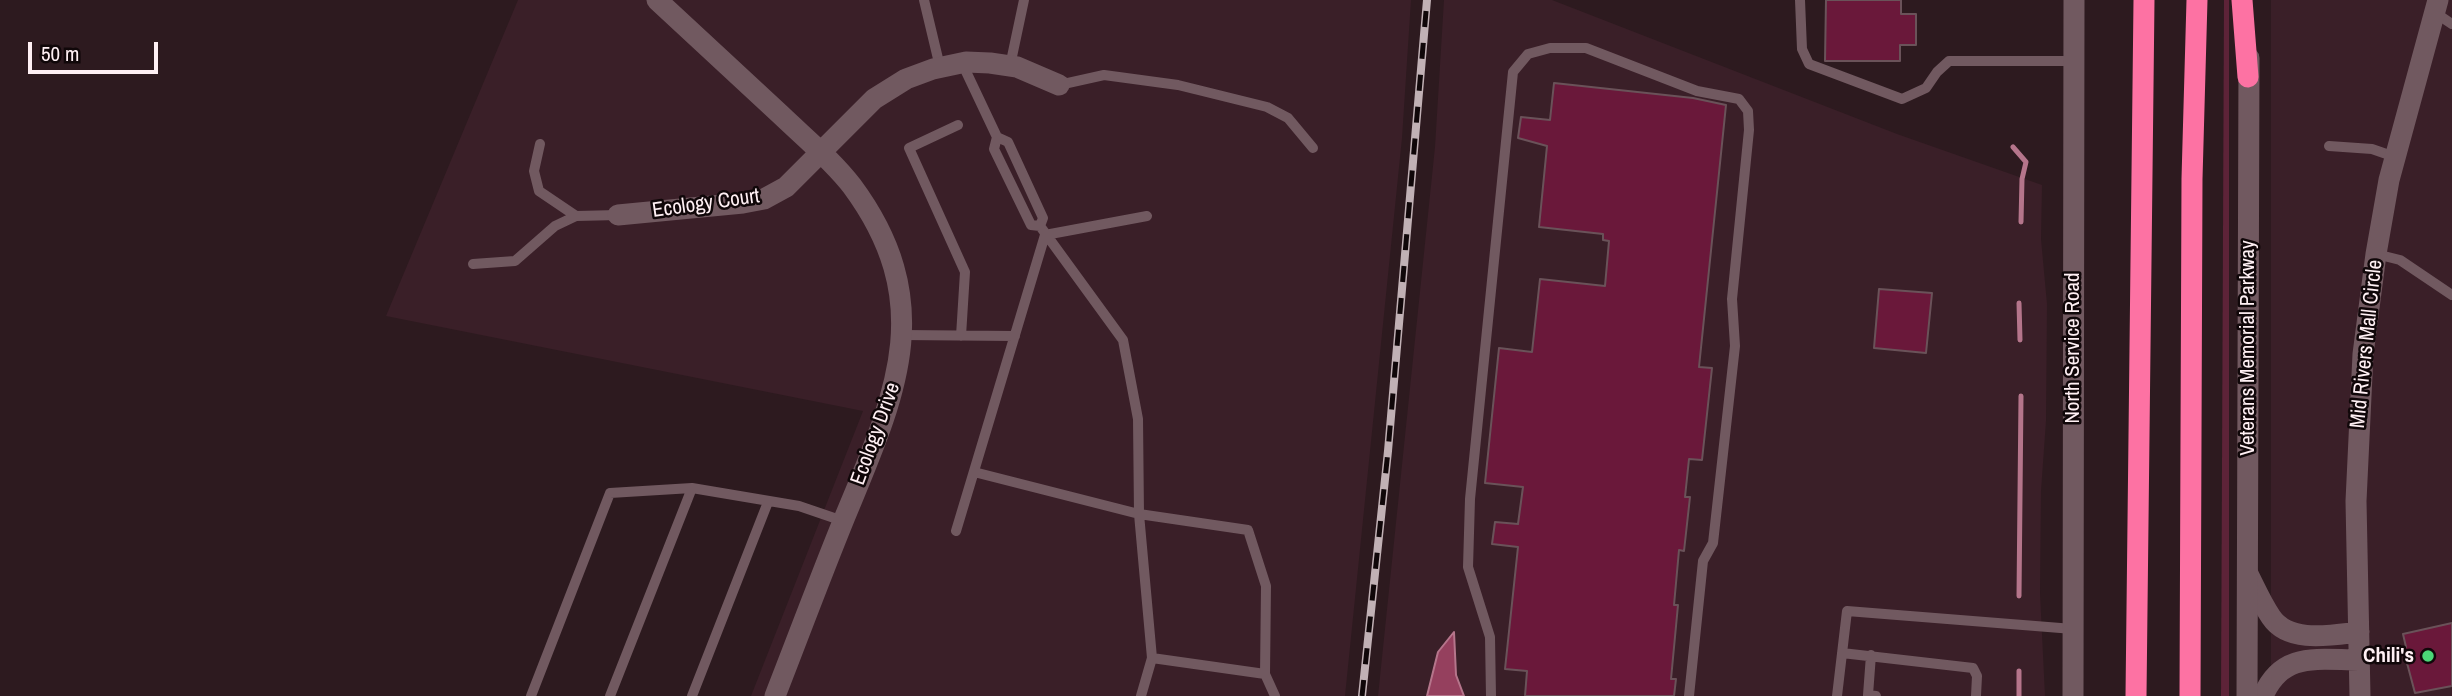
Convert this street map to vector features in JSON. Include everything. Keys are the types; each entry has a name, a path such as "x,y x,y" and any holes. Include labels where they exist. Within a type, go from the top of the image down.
{"highway":[{"path":"2136,696 2144,0"},
{"path":"2190,696 2192,179 2197,0"},
{"path":"2242,0 2248,77"}],"street":[{"name":"Ecology Drive","path":"657,0 851,184 883,238 894,270 900,301 902,335 899,367 886,419 775,696"},
{"name":"North Service Road","path":"2073,696 2074,0"},
{"name":"Veterans Memorial Parkway","path":"2247,696 2250,0"},
{"name":"Mid Rivers Mall Circle","path":"2360,696 2356,501 2363,354 2376,254 2395,157 2441,12"},
{"name":"Ecology Court","path":"618,215 764,199 786,187 874,99 906,79 940,67 962,63 1010,66 1059,85"},
{"path":"2248,574 2272,619 2280,627 2295,634 2359,632"},
{"path":"2263,696 2281,668 2298,661 2359,660"}],"lane":[{"path":"924,0 940,67"},
{"path":"1010,66 1024,0"},
{"path":"1800,0 1802,49 1809,64 1902,99 1926,88 1949,61 2074,61"},
{"path":"1491,696 1490,637 1468,567 1471,485 1513,72 1528,54 1550,48 1586,48 1697,91 1739,99 1748,111 1749,130 1732,299 1735,346 1713,543 1703,561 1689,696"},
{"path":"956,531 1015,336 1043,218 1008,142 997,137 962,63"},
{"path":"1059,85 1104,75 1178,85 1267,107 1287,118 1313,148"},
{"path":"958,125 909,148 965,272 961,336"},
{"path":"540,144 534,171 539,191 576,216"},
{"path":"2329,146 2372,149 2395,157"},
{"path":"473,264 516,261 555,226 576,216 618,215"},
{"path":"1042,230 1147,216"},
{"path":"1042,230 1123,340 1138,419 1139,514 1152,658 1141,696"},
{"path":"2376,254 2400,260 2452,295"},
{"path":"902,335 1015,336"},
{"path":"974,472 1139,514 1248,530 1266,586 1265,674 1275,696"},
{"path":"531,696 610,493 692,488 799,506 843,521"},
{"path":"610,696 692,488"},
{"path":"692,696 768,502"},
{"path":"1837,696 1847,611 2073,629"},
{"path":"1842,653 1973,668 1977,676 1976,696"},
{"path":"1871,655 1868,695 1876,696"},
{"path":"1152,658 1265,674"}],"shaded area":[{"path":"518,0 1411,0 1402,138 1345,696 751,696 863,411 386,316"},
{"path":"1444,0 1552,0 1897,134 2042,185 2041,239 2047,304 2040,593 2045,696 1378,696 1435,147"},
{"path":"2224,0 2229,0 2229,696 2221,696"},
{"path":"2271,0 2452,0 2452,696 2271,696"},
{"path":"1454,632 1456,675 1464,696 1427,696 1438,652"}],"building":[{"path":"1826,0 1901,0 1901,14 1916,14 1916,45 1900,45 1900,61 1825,61"},
{"path":"1554,83 1693,98 1726,105 1699,367 1712,368 1702,460 1689,459 1685,497 1690,497 1684,551 1679,550 1674,605 1678,605 1671,679 1676,679 1674,696 1525,696 1527,671 1505,669 1518,547 1492,544 1495,522 1518,524 1523,487 1485,483 1499,348 1532,352 1540,279 1605,286 1609,241 1603,240 1603,234 1539,227 1547,146 1518,138 1521,117 1550,120"},
{"path":"1879,289 1932,293 1926,353 1874,348"},
{"name":"Chili's","path":"2452,623 2452,686 2415,693 2403,648 2406,647 2403,634"}],"waterway":[{"path":"2013,147 2026,162 2022,179 2021,222"},
{"path":"2019,303 2020,340"},
{"path":"2019,596 2021,396"},
{"path":"2019,671 2019,696"}],"railway":[{"path":"1362,696 1388,451 1427,0"}],"place":[{"name":"Chili's","path":"2428,656"}]}
